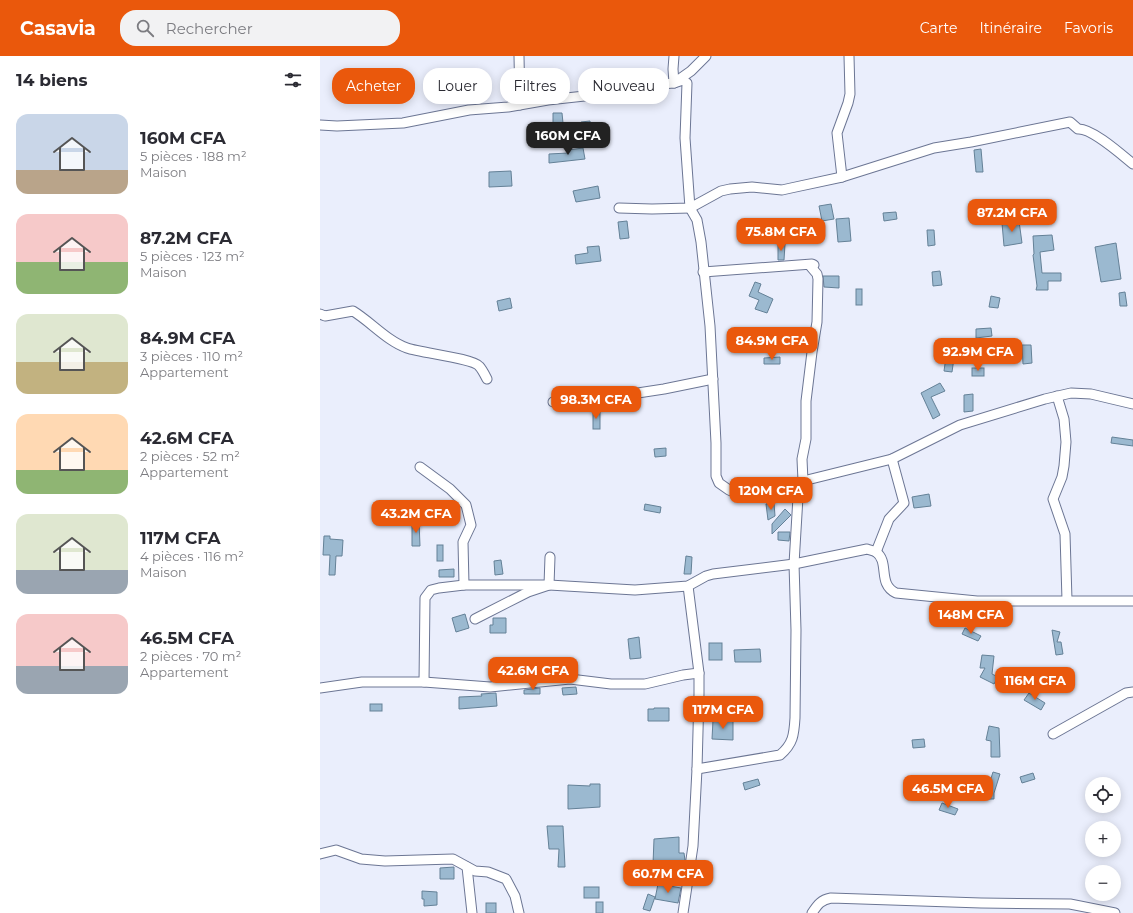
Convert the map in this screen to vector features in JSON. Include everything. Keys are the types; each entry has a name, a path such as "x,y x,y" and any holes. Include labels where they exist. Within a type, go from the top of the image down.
{"street":[{"path":"519,56 520,105"},
{"path":"674,56 674,83"},
{"path":"674,83 691,71 706,56"},
{"path":"842,177 837,133 848,104 850,94 849,56"},
{"path":"320,125 336,126 403,123 469,110 612,93 648,85 674,83 683,80 687,83 686,138 690,208 697,220 701,242 703,272 710,326 716,443 716,476 719,483 729,490 743,496 788,495 798,497"},
{"path":"619,208 690,208 721,191 752,187 782,190 842,177 934,148 1070,122 1078,129 1084,129 1098,137 1133,164"},
{"path":"698,770 780,755 789,748 794,731 796,718 796,630 794,564 798,497 803,481 802,459 806,439 806,401 817,322 818,279 817,274 811,267 814,265 812,264 703,272"},
{"path":"320,314 325,316 353,311 366,319 391,339 406,348 430,354 464,359 478,364 487,379"},
{"path":"553,402 592,400 651,391 713,379"},
{"path":"803,481 892,459 960,425 1057,396 1071,393 1091,394 1133,404"},
{"path":"1057,396 1064,419 1066,442 1064,466 1054,499 1065,534 1067,600"},
{"path":"876,552 889,519 904,503 892,459"},
{"path":"420,467 450,489 466,504 471,525 463,542 464,585"},
{"path":"424,682 426,598 431,590 464,585 549,585 635,590 688,586 706,576 713,574 794,564 867,549 876,552 881,559 888,587 896,593 977,601 1133,600"},
{"path":"549,585 550,556"},
{"path":"475,619 528,592 549,585"},
{"path":"683,913 693,846 698,770 699,673 688,586"},
{"path":"320,688 362,682 424,682 490,687 570,679 611,684 645,684 683,674 699,673"},
{"path":"1053,734 1126,693 1133,692"},
{"path":"320,854 336,850 361,859 385,861 453,859 475,871 488,872 506,879 515,896 519,913"},
{"path":"467,867 472,913"},
{"path":"812,913 819,902 831,898 981,903 1070,904 1115,913"}],"building":[{"path":"553,113 562,113 563,123 553,124"},
{"path":"590,121 591,135 582,136 581,122"},
{"path":"583,148 585,159 549,163 549,154 568,153 568,150"},
{"path":"981,149 983,172 976,172 974,150"},
{"path":"511,171 512,186 489,187 489,172"},
{"path":"598,186 600,198 576,202 573,191"},
{"path":"831,204 834,219 822,221 819,206"},
{"path":"896,212 897,219 884,221 883,213"},
{"path":"849,218 851,241 838,242 836,219"},
{"path":"627,221 629,238 620,239 618,222"},
{"path":"1019,221 1022,243 1004,246 1002,223"},
{"path":"927,230 934,230 935,245 928,246"},
{"path":"1052,235 1054,250 1040,252 1042,273 1061,273 1061,281 1048,281 1048,290 1036,290 1037,286 1033,255 1033,236"},
{"path":"1116,243 1121,279 1101,282 1095,247"},
{"path":"778,244 785,244 784,260 778,260"},
{"path":"599,246 601,261 576,264 575,255 588,253 587,247"},
{"path":"940,271 942,285 933,286 932,272"},
{"path":"823,276 839,276 839,288 824,287"},
{"path":"755,282 761,284 758,292 773,299 767,313 755,309 759,300 749,296"},
{"path":"856,289 862,289 862,305 856,305"},
{"path":"1125,292 1127,306 1120,306 1119,293"},
{"path":"991,296 1000,298 998,308 989,307"},
{"path":"510,298 512,308 499,311 497,301"},
{"path":"991,328 992,336 976,338 976,329"},
{"path":"1022,345 1031,345 1032,363 1023,364"},
{"path":"780,357 780,364 764,364 764,358"},
{"path":"946,357 954,358 952,372 944,371"},
{"path":"972,368 984,368 984,376 972,376"},
{"path":"940,383 945,391 931,397 940,415 933,419 921,393"},
{"path":"973,394 973,411 964,412 964,395"},
{"path":"593,412 600,412 600,429 593,429"},
{"path":"1112,437 1133,440 1133,446 1111,443"},
{"path":"666,448 666,456 655,457 654,449"},
{"path":"929,494 931,506 914,508 912,497"},
{"path":"774,503 775,516 768,520 766,504"},
{"path":"645,504 661,507 660,513 644,510"},
{"path":"785,509 791,515 772,534 772,524"},
{"path":"412,521 419,521 420,546 412,546"},
{"path":"778,532 790,532 789,541 778,540"},
{"path":"324,536 330,536 330,539 343,540 342,556 336,556 335,575 329,575 330,555 323,555"},
{"path":"437,545 443,545 443,561 437,561"},
{"path":"686,556 692,557 691,574 684,574"},
{"path":"501,560 503,574 495,575 494,561"},
{"path":"454,569 454,577 439,577 439,570"},
{"path":"465,614 469,628 456,632 452,618"},
{"path":"493,618 506,618 506,633 490,633 490,625 493,625"},
{"path":"965,628 981,636 978,641 962,634"},
{"path":"1052,630 1060,632 1057,642 1061,642 1063,654 1056,655"},
{"path":"639,637 641,658 630,659 628,639"},
{"path":"709,643 722,643 722,660 709,660"},
{"path":"760,649 761,662 735,662 734,650"},
{"path":"982,655 994,656 992,674 998,677 994,684 980,677 985,668 980,668"},
{"path":"576,687 577,694 563,695 562,688"},
{"path":"540,688 540,694 524,694 524,690"},
{"path":"496,693 497,706 459,709 459,697 482,696 481,694"},
{"path":"1029,693 1045,703 1041,710 1024,700"},
{"path":"370,704 382,704 382,711 370,711"},
{"path":"669,708 669,721 648,721 648,709"},
{"path":"713,720 733,720 733,740 712,739"},
{"path":"989,726 999,728 1000,757 991,757 991,741 986,740"},
{"path":"924,739 925,747 913,748 912,740"},
{"path":"993,772 1000,774 994,793 994,799 987,799 987,788"},
{"path":"1033,773 1035,779 1022,783 1020,777"},
{"path":"758,779 760,785 745,790 743,783"},
{"path":"590,784 600,784 600,807 568,809 568,785 590,786"},
{"path":"942,803 958,809 955,815 939,810"},
{"path":"547,826 563,826 565,867 558,867 559,849 549,849"},
{"path":"679,837 679,853 684,853 685,860 682,876 655,877 655,864 653,864 654,839"},
{"path":"454,867 454,879 440,879 440,868"},
{"path":"658,884 681,888 678,903 655,899"},
{"path":"584,887 599,887 599,898 584,898"},
{"path":"422,891 437,892 437,905 424,906"},
{"path":"648,894 655,897 650,911 643,909"},
{"path":"596,902 603,902 603,913 596,913"},
{"path":"486,903 496,903 496,913 486,913"}]}
